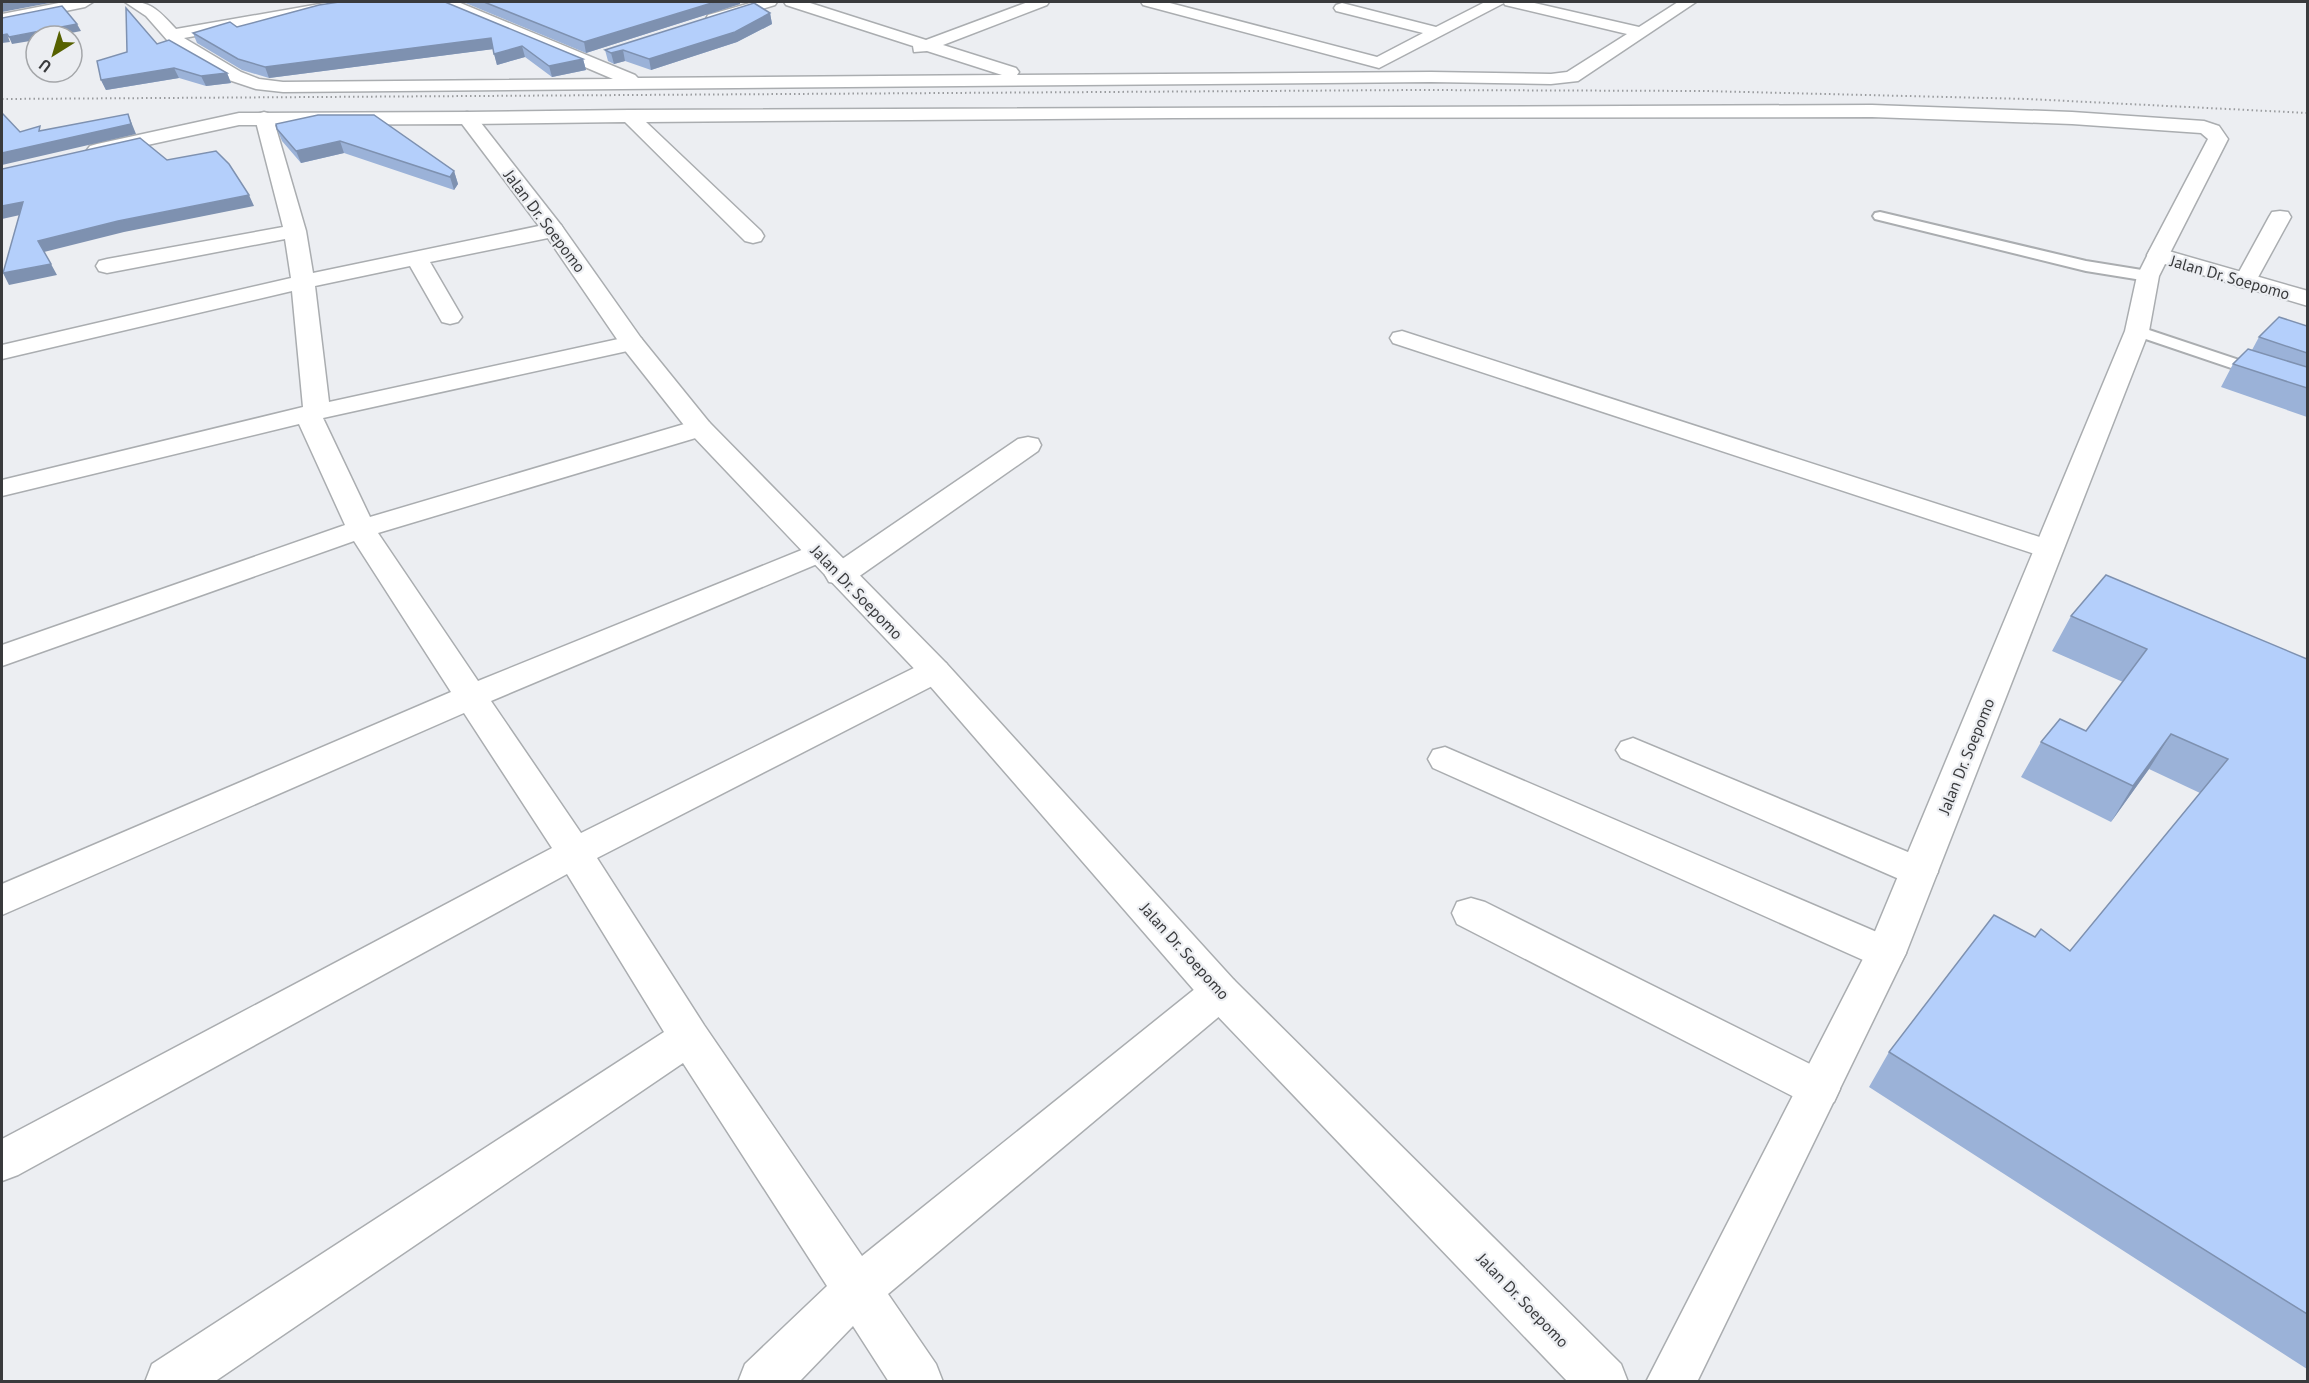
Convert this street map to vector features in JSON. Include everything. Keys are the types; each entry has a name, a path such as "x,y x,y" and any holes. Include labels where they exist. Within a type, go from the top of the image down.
{"street":[{"path":"2,4 14,2"},
{"path":"2,19 85,2"},
{"path":"133,2 152,13 181,45 235,76 265,86 1431,78 1551,80 1572,77 1688,2"},
{"path":"172,35 355,2"},
{"path":"445,2 638,83"},
{"path":"701,24 769,2"},
{"path":"792,2 1037,80"},
{"path":"905,54 1041,2"},
{"path":"1149,2 1431,78"},
{"path":"1348,79 1496,2"},
{"path":"1510,2 1640,32"},
{"path":"1342,8 1438,32"},
{"path":"587,60 609,53"},
{"path":"830,83 873,66"},
{"path":"456,118 472,84"},
{"path":"71,157 216,123 264,118 1872,111 2072,118 2204,127 2216,134 2218,139 2153,266"},
{"path":"629,116 753,236"},
{"path":"264,118 295,231 303,282 312,413 361,529 573,853 689,1037 918,1382"},
{"name":"Jalan Dr. Soepomo","path":"456,118 553,230 632,343 700,428 934,671 1220,992 1603,1382"},
{"path":"2245,281 2280,217"},
{"path":"2,352 303,282 553,230"},
{"path":"107,266 295,231"},
{"path":"417,259 450,317"},
{"name":"Jalan Dr. Soepomo","path":"1671,1382 1886,953 2137,331 2153,266 2245,281 2307,299"},
{"path":"1402,338 2048,549"},
{"path":"2,488 312,413 632,343"},
{"path":"2,656 361,529 700,428"},
{"path":"840,575 1028,445"},
{"path":"2,900 470,697 819,553"},
{"path":"2,1161 573,853 934,671"},
{"path":"1633,750 1919,872"},
{"path":"1445,759 1886,953"},
{"path":"1471,913 1819,1089"},
{"path":"763,1382 856,1290 1220,992"},
{"path":"170,1382 689,1037"}],"lane":[{"path":"1880,216 2086,266 2153,266"},
{"path":"2137,331 2307,389"}],"building":[{"path":"339,2 445,2 583,59 549,66 522,46 494,54 491,38 265,67 238,59 193,33 230,22 237,27 319,5"},
{"path":"484,2 715,2 584,42"},
{"path":"754,3 770,13 735,32 649,59 623,50 611,53 605,50"},
{"path":"62,6 77,24 24,24 24,34 9,37 7,34 2,35 2,18"},
{"path":"126,8 157,44 169,40 227,73 201,76 174,68 101,80 97,61 127,52"},
{"path":"2,114 20,132 40,126 39,131 128,114 131,124 2,153"},
{"path":"318,115 374,115 454,171 450,177 340,141 296,151 277,129 276,124"},
{"path":"140,138 167,160 216,151 229,164 249,195 118,221 38,241 51,264 3,273 23,202 2,206 2,169"},
{"path":"2279,317 2307,326 2307,353 2259,337"},
{"path":"2248,349 2307,367 2307,388 2233,364"},
{"path":"2106,575 2307,659 2307,1314 1889,1052 1994,915 2035,937 2041,929 2070,951 2228,759 2171,734 2133,786 2041,742 2060,719 2086,731 2147,649 2071,616"}],"railway":[{"path":"2,99 1419,90 1704,91 2028,99 2308,113"}]}
